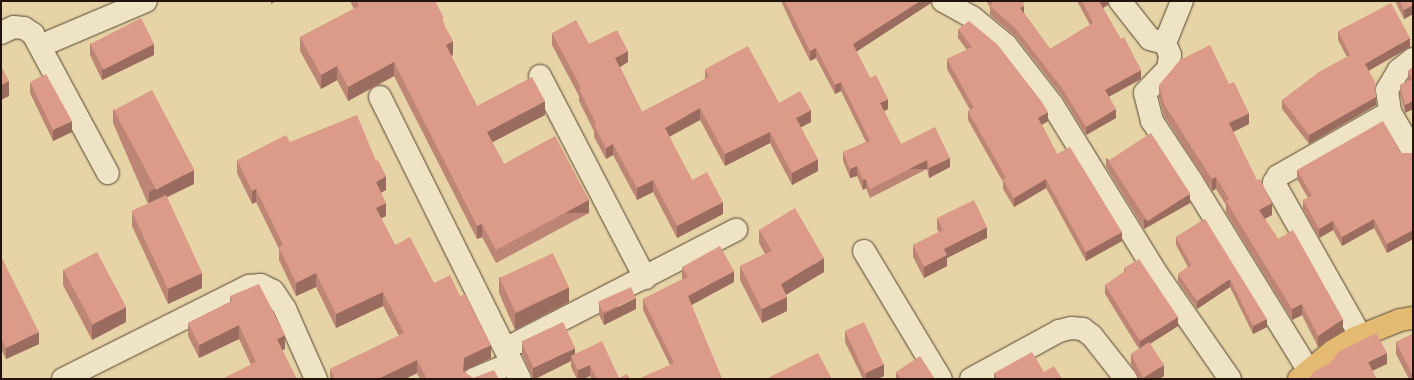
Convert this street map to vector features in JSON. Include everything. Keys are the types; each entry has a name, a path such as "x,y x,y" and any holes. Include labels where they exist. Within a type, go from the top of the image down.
{"main road":[{"path":"1304,375 1333,351 1360,335 1400,320 1413,318"}],"street":[{"path":"40,46 146,1"},
{"path":"943,1 972,18 1006,45 1052,104 1155,271 1230,379"},
{"path":"1120,1 1150,39 1165,43"},
{"path":"1182,1 1165,43 1170,55 1168,69 1145,93 1152,121 1200,193 1304,375"},
{"path":"1,33 14,27 24,28 33,34 108,173"},
{"path":"1413,59 1391,79 1387,90 1390,112 1413,151"},
{"path":"540,76 645,278"},
{"path":"380,97 513,363"},
{"path":"1360,335 1274,182 1278,176 1390,112"},
{"path":"474,379 513,363 645,278 736,230"},
{"path":"864,251 941,379"},
{"path":"62,379 249,286 261,285 273,291 285,309 316,379"},
{"path":"972,379 1059,332 1071,328 1083,329 1092,336 1126,379"}],"building":[{"path":"357,1 435,1 444,18 441,19 453,41 446,45 477,106 532,77 545,101 487,132 504,164 555,136 589,200 496,250 482,224 477,226 394,62 348,87 337,66 321,75 300,37 359,6"},
{"path":"785,1 920,1 853,44 870,78 876,75 888,99 880,103 901,144 935,127 950,158 929,168 927,160 870,189 866,179 863,180 857,166 850,169 843,152 870,141 841,82 835,85 816,48 810,51"},
{"path":"991,1 1022,1 1024,6 1020,8 1050,49 1093,23 1082,1 1099,1 1121,39 1124,37 1141,70 1105,90 1116,109 1086,127 1062,88 1016,29 990,6 993,4"},
{"path":"1400,1 1413,1 1413,5 1404,10"},
{"path":"1391,3 1410,38 1365,64 1375,82 1376,97 1309,135 1282,100 1319,72 1350,55 1338,31"},
{"path":"141,18 154,44 103,70 90,44"},
{"path":"576,20 589,44 617,30 628,51 615,58 642,112 709,77 705,69 748,46 779,103 800,91 811,110 796,118 818,159 792,173 770,132 725,154 700,108 665,128 692,180 707,172 723,202 677,226 653,180 637,188 613,144 606,148 594,125 596,124 579,89 581,88 552,33"},
{"path":"969,21 997,44 1042,102 1048,112 1038,118 1057,154 1070,147 1122,232 1086,252 1046,179 1014,198 1003,180 1006,178 968,111 974,108 947,59 972,47 958,29"},
{"path":"1210,45 1229,84 1234,82 1249,113 1229,123 1257,180 1260,179 1272,203 1259,210 1278,239 1293,230 1343,319 1318,336 1302,304 1292,309 1226,201 1229,199 1216,177 1212,179 1164,104 1159,85 1180,60"},
{"path":"1,66 9,81 1,85"},
{"path":"1413,67 1413,101 1405,105 1400,85 1412,79 1408,71"},
{"path":"46,74 72,121 53,130 30,82"},
{"path":"152,90 194,169 156,190 114,110"},
{"path":"357,115 376,161 378,160 386,176 376,182 386,203 376,208 395,245 410,237 434,283 450,275 460,296 465,294 491,345 464,358 463,371 473,378 494,370 499,379 427,379 417,360 378,379 335,379 330,369 404,333 383,292 336,314 316,273 296,283 279,247 283,245 256,189 252,191 237,160 286,135 290,142"},
{"path":"1383,121 1401,153 1413,153 1413,230 1387,244 1374,219 1342,237 1333,221 1319,229 1303,200 1312,196 1297,170"},
{"path":"1151,133 1190,193 1147,221 1108,161"},
{"path":"166,195 202,273 168,289 132,211"},
{"path":"974,200 987,227 944,249 947,255 924,267 913,245 943,230 937,218"},
{"path":"795,208 824,258 781,284 787,297 762,309 740,266 772,251 759,230"},
{"path":"1205,219 1267,319 1253,326 1230,279 1197,301 1178,274 1191,265 1176,237"},
{"path":"720,246 734,271 688,296 722,379 638,379 674,363 643,299 688,277 682,267"},
{"path":"97,252 126,307 93,325 63,270"},
{"path":"553,253 569,287 516,312 500,278"},
{"path":"1,256 39,332 6,348 1,338"},
{"path":"1139,259 1178,317 1140,341 1105,285 1126,271 1124,268"},
{"path":"259,284 285,335 277,339 297,379 222,379 256,362 239,325 199,345 188,323 232,301 230,296"},
{"path":"631,287 636,298 603,313 598,302"},
{"path":"563,322 575,348 534,368 521,341"},
{"path":"864,322 884,365 865,373 845,331"},
{"path":"1376,333 1387,353 1368,362 1377,379 1307,379 1315,371 1329,364 1340,351"},
{"path":"1413,334 1413,376 1396,342"},
{"path":"602,341 619,378 627,374 630,379 597,379 590,365 578,370 571,356"},
{"path":"1149,342 1164,365 1143,378 1131,354"},
{"path":"1032,352 1044,372 1054,366 1062,379 998,379 994,373"},
{"path":"818,353 832,379 766,379"},
{"path":"920,356 935,379 901,379 896,372"}]}
